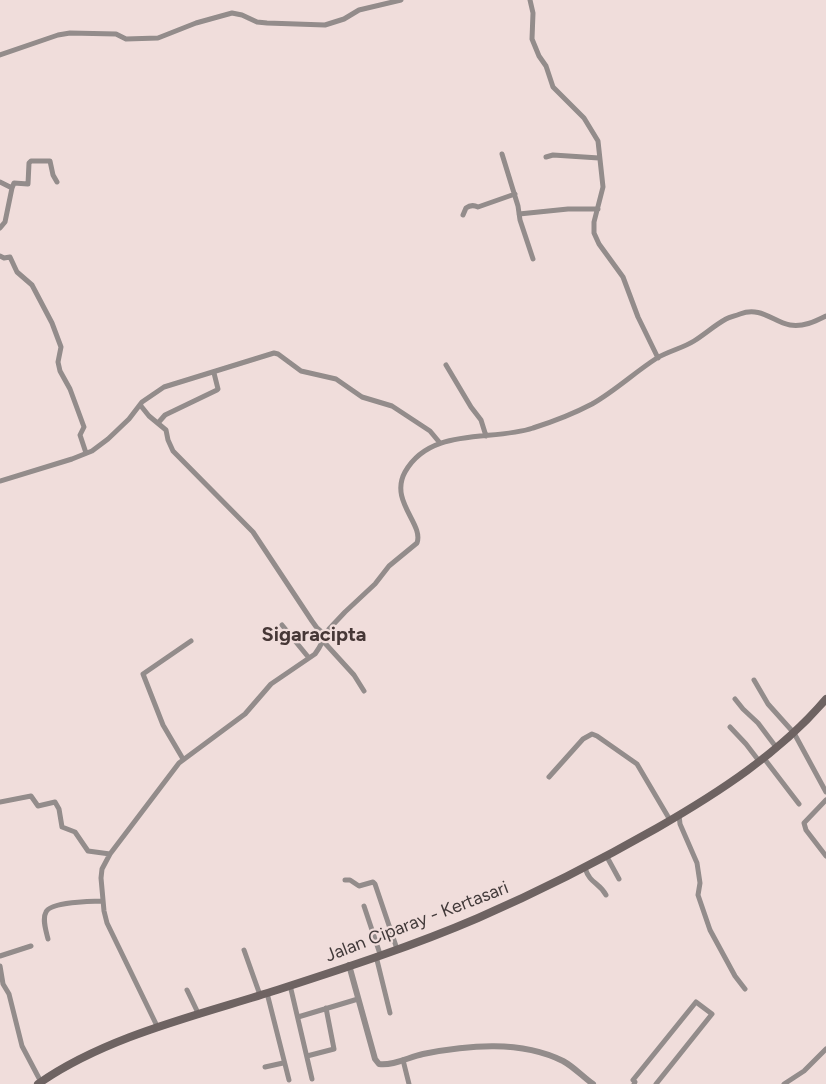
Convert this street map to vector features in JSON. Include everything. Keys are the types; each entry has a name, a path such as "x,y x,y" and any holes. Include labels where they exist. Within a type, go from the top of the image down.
{"main road":[{"name":"Jalan Ciparay - Kertasari","path":"40,1083 80,1058 99,1050 158,1028 290,986 397,949 479,918 585,868 679,815 728,784 794,733 826,699"}],"street":[{"path":"0,55 58,34 116,34 126,39 158,38 196,23 232,13 242,15 257,22 325,25 344,19 359,10 400,0"},
{"path":"530,0 533,13 532,39 546,66 553,87 584,118 598,141 603,187 594,222 594,233 599,244 623,277 638,317 658,358"},
{"path":"502,154 533,258"},
{"path":"546,157 554,155 599,158"},
{"path":"0,228 5,222 14,183 28,184 29,163 31,161 50,161 53,175 57,182"},
{"path":"0,182 12,188"},
{"path":"463,214 469,206 478,207 515,194"},
{"path":"519,214 568,209 598,209"},
{"path":"0,256 4,258 10,257 16,270 32,285 52,323 61,347 58,362 60,371 72,394 84,427 80,435 86,453"},
{"path":"158,1028 125,956 107,923 103,901 102,869 110,854 174,768 183,759 245,714 271,684 309,658 320,648 326,635 345,612 375,584 389,566 417,543 418,535 402,499 402,479 410,465 431,447 440,443 532,429 584,408 658,358 692,342 726,319 740,314 755,313 769,315 791,325 810,324 826,316"},
{"path":"0,481 86,453 108,438 141,406 142,402 164,387 276,353 301,371 336,379 362,397 392,406 430,431 440,443"},
{"path":"446,365 481,420 486,436"},
{"path":"158,423 165,415 218,390 214,373"},
{"path":"141,406 148,416 167,432 168,440 178,457 253,532 312,621 326,635"},
{"path":"282,625 309,658"},
{"path":"183,759 163,725 143,674 191,640"},
{"path":"324,641 354,675 364,691"},
{"path":"754,680 768,704 794,733 826,792"},
{"path":"734,699 758,723 776,747"},
{"path":"730,727 761,759 799,804"},
{"path":"549,776 582,739 592,734 637,764 670,820"},
{"path":"0,802 31,796 38,806 56,802 59,808 62,827 75,832 88,851 110,854"},
{"path":"826,800 804,823 806,830 826,856"},
{"path":"679,815 680,824 696,863 700,883 698,894 710,930 734,976 745,989"},
{"path":"607,857 619,879"},
{"path":"585,868 588,877 603,889 606,895"},
{"path":"345,880 350,880 359,886 373,882 375,884 397,949"},
{"path":"48,939 44,922 45,913 49,908 81,902 103,901"},
{"path":"364,906 378,955 390,1014"},
{"path":"0,956 31,946"},
{"path":"244,950 263,994 289,1080"},
{"path":"349,965 376,1061 381,1065 424,1054 463,1049 492,1046 518,1048 548,1055 562,1061 594,1084"},
{"path":"0,966 3,984 9,994 22,1046 40,1083"},
{"path":"290,986 312,1079"},
{"path":"186,990 199,1015"},
{"path":"298,1017 358,999"},
{"path":"634,1084 633,1080 696,1002 712,1014 656,1084"},
{"path":"307,1056 334,1048 326,1008"},
{"path":"784,1084 804,1071 826,1049"},
{"path":"403,1060 409,1084"},
{"path":"265,1067 283,1063"}],"district":[{"name":"Sigaracipta","path":"314,635"}]}
